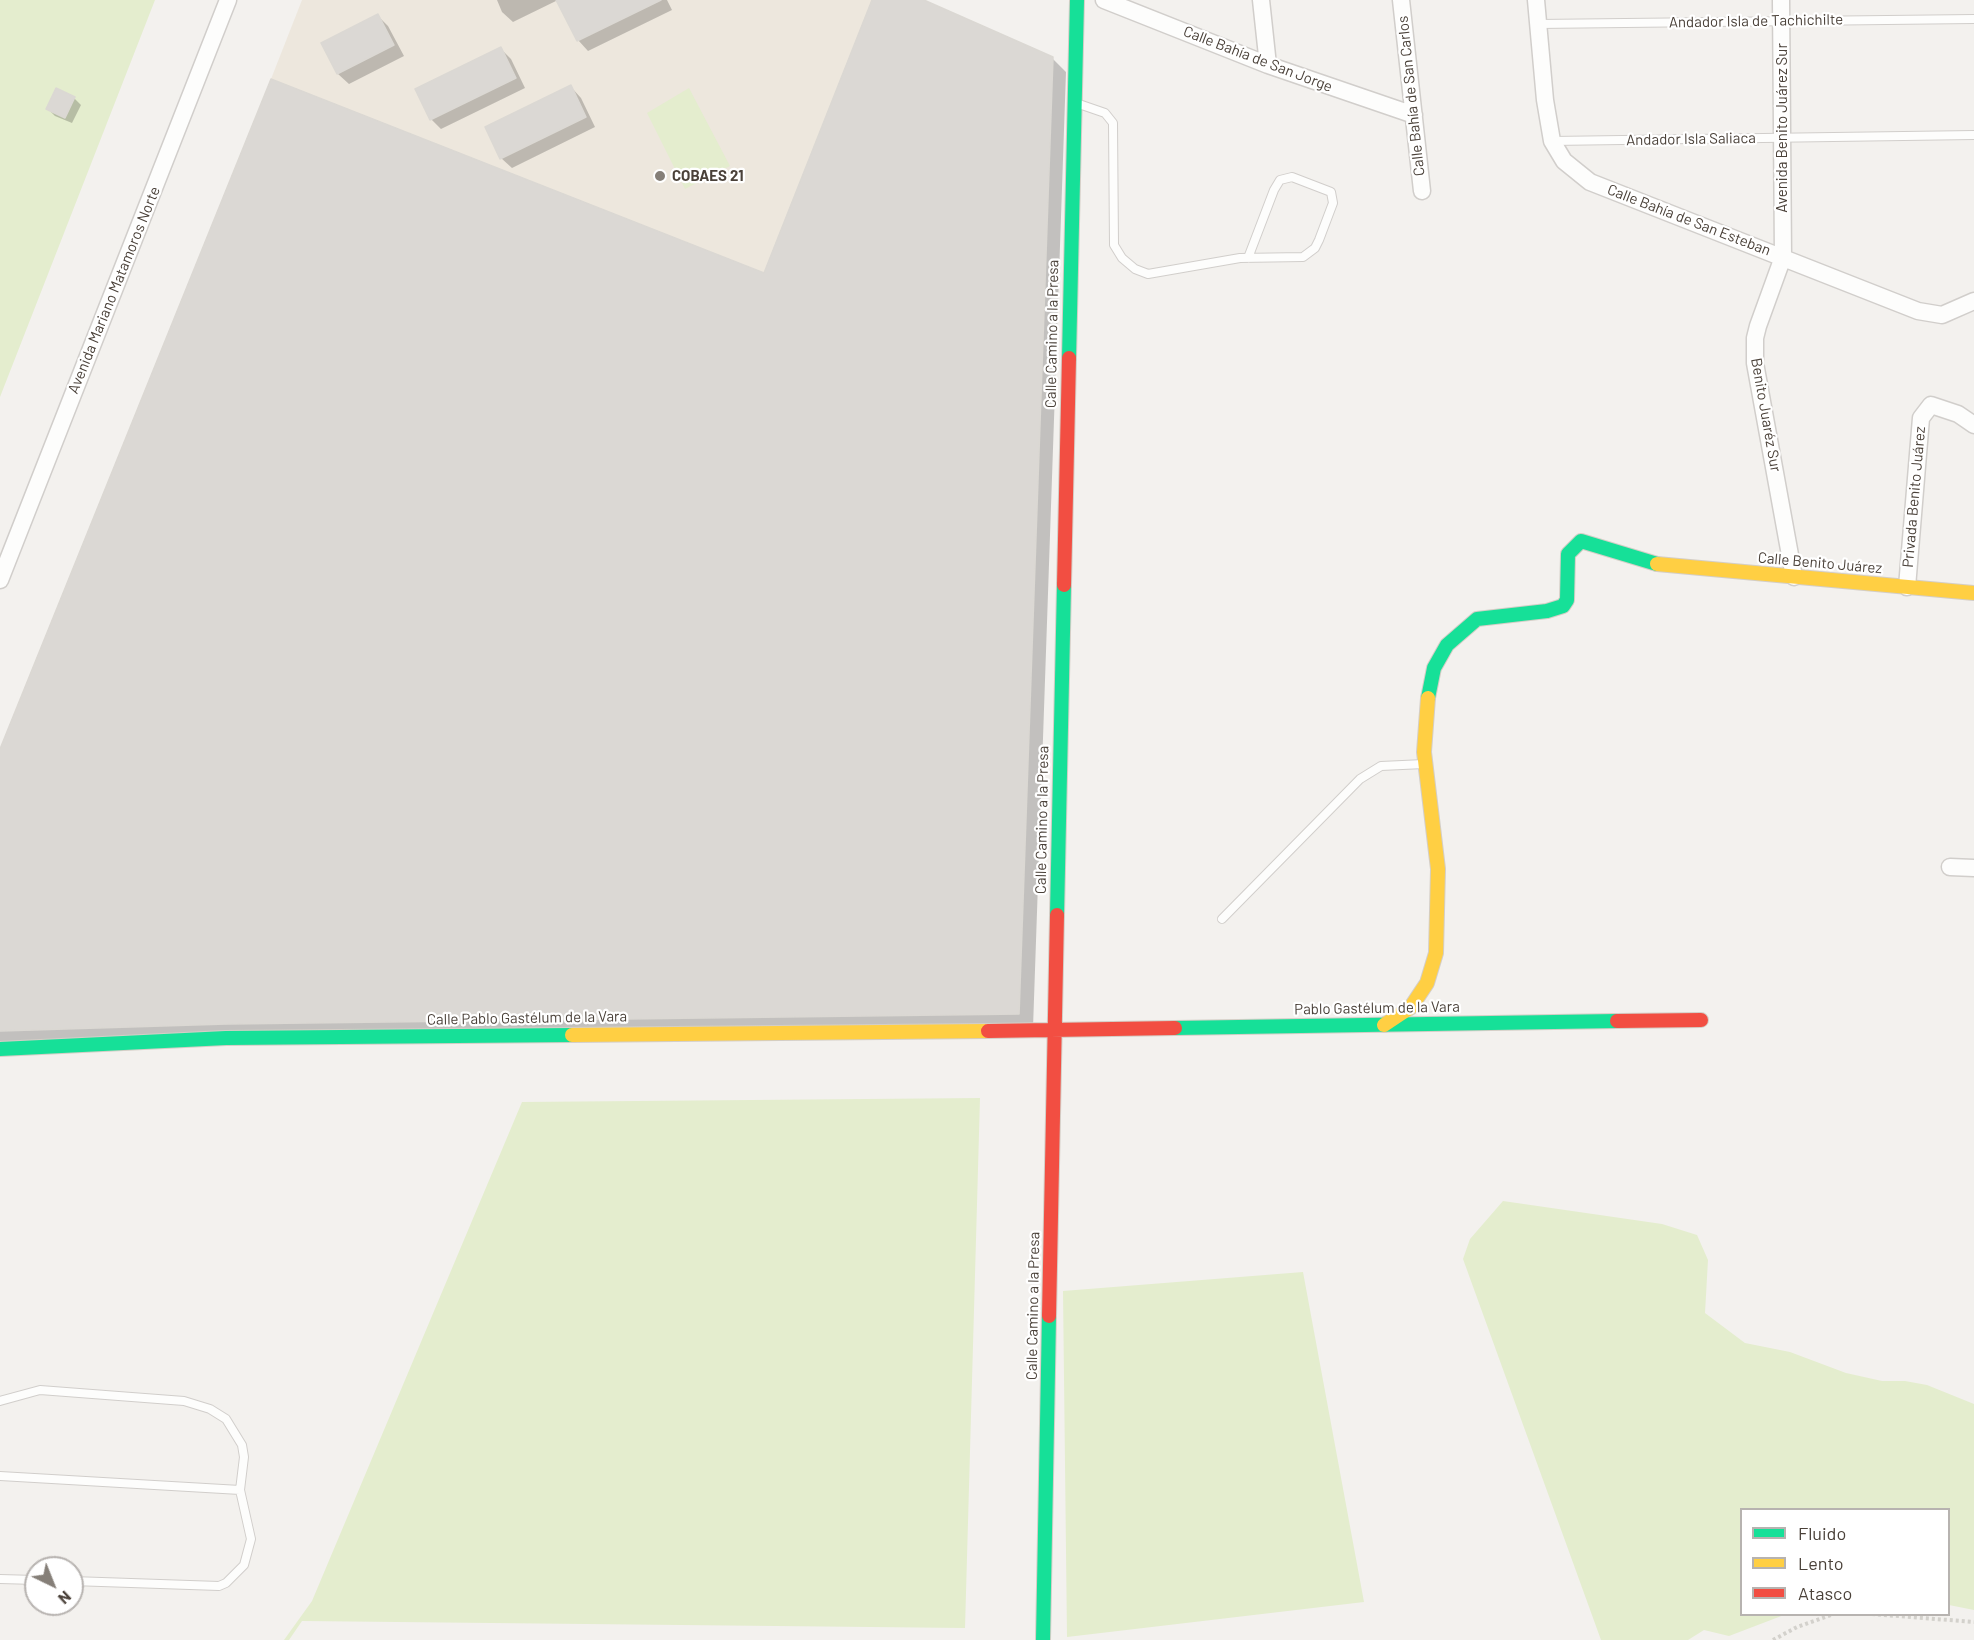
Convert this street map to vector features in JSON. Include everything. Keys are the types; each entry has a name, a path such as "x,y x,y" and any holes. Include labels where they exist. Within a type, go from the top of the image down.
{"street":[{"name":"Avenida Mariano Matamoros Norte","path":"0,579 228,0"},
{"name":"Calle Camino a la Presa","path":"1043,1640 1073,102 1077,0"},
{"name":"Calle Bahía de San Jorge","path":"1104,0 1268,64 1413,115"},
{"path":"1261,0 1268,64"},
{"name":"Calle Bahía de San Carlos","path":"1401,0 1422,192"},
{"name":"Calle Bahía de San Esteban","path":"1536,0 1545,100 1552,141 1564,161 1590,182 1918,311 1942,315 1974,302"},
{"name":"Avenida Benito Juárez Sur","path":"1781,0 1783,257"},
{"name":"Benito Juaréz Sur","path":"1783,257 1758,326 1755,363 1794,577"},
{"name":"Privada Benito Juárez","path":"1907,587 1919,427 1925,408 1931,405 1942,407 1974,425"},
{"name":"Calle Benito Juárez","path":"1425,764 1427,705 1434,668 1447,645 1477,619 1522,612 1547,612 1563,606 1567,600 1568,554 1581,542 1663,566 1974,593"},
{"path":"1384,1025 1411,1007 1426,984 1436,953 1438,869 1425,764"},
{"path":"1950,867 1974,868"},
{"name":"Pablo Gastélum de la Vara","path":"1054,1030 1701,1020"},
{"name":"Calle Pablo Gastélum de la Vara","path":"0,1049 226,1038 1054,1030"}],"lane":[{"name":"Andador Isla de Tachichilte","path":"1538,24 1974,19"},
{"path":"1073,102 1105,113 1113,123 1114,244 1122,258 1135,269 1148,274 1214,261 1303,257 1309,254 1319,240 1333,203 1331,192 1292,177 1280,180 1248,258"},
{"name":"Andador Isla Saliaca","path":"1552,141 1974,135"},
{"path":"1222,919 1360,779 1381,766 1425,764"},
{"path":"0,1401 40,1390 184,1401 210,1409 226,1419 242,1445 244,1456 240,1491 249,1523 249,1554 244,1564 226,1583 219,1586 84,1581"},
{"path":"0,1476 240,1491"},
{"path":"0,1579 24,1580"}],"path":[{"path":"1773,1640 1797,1627 1827,1616"},
{"path":"1898,1616 1974,1622"}],"shaded area":[{"name":"COBAES 21","path":"302,0 872,0 764,273 271,79"}],"green space":[{"path":"0,0 155,0 0,397"},
{"path":"689,88 730,166 685,189 647,113"},
{"path":"980,1098 965,1628 302,1621 289,1640 284,1640 312,1601 522,1102"},
{"path":"1503,1201 1662,1224 1697,1235 1708,1260 1705,1313 1745,1343 1790,1352 1846,1373 1882,1381 1905,1381 1927,1385 1974,1404 1974,1610 1950,1605 1950,1508 1740,1508 1740,1616 1781,1616 1729,1636 1704,1630 1688,1640 1601,1640 1463,1259 1470,1239"},
{"path":"1303,1272 1364,1602 1067,1637 1063,1291"}],"building":[{"path":"556,0 661,0 577,41"},
{"path":"872,0 924,0 1053,57 1019,1014 226,1024 0,1031 0,749 271,79 764,273"},
{"path":"378,14 394,45 337,74 321,43"},
{"path":"501,47 516,78 430,120 415,89"},
{"path":"571,85 586,117 500,159 485,127"},
{"path":"56,88 75,97 65,118 46,109"}],"traffic: fast":[{"path":"1069,358 1077,0"},
{"path":"1428,698 1434,668 1447,645 1477,619 1547,611 1563,606 1567,600 1568,554 1581,541 1657,564"},
{"path":"1057,915 1064,585"},
{"path":"1175,1028 1617,1021"},
{"path":"0,1049 226,1038 572,1035"},
{"path":"1043,1640 1049,1316"}],"traffic: slow":[{"path":"1657,564 1974,593"},
{"path":"1384,1025 1411,1007 1427,983 1436,953 1438,869 1424,752 1428,698"},
{"path":"572,1035 988,1031"}],"traffic: jam":[{"path":"1064,585 1069,358"},
{"path":"1049,1316 1057,915"},
{"path":"1617,1021 1701,1020"},
{"path":"988,1031 1175,1028"}],"place":[{"name":"COBAES 21","path":"660,176"}]}
